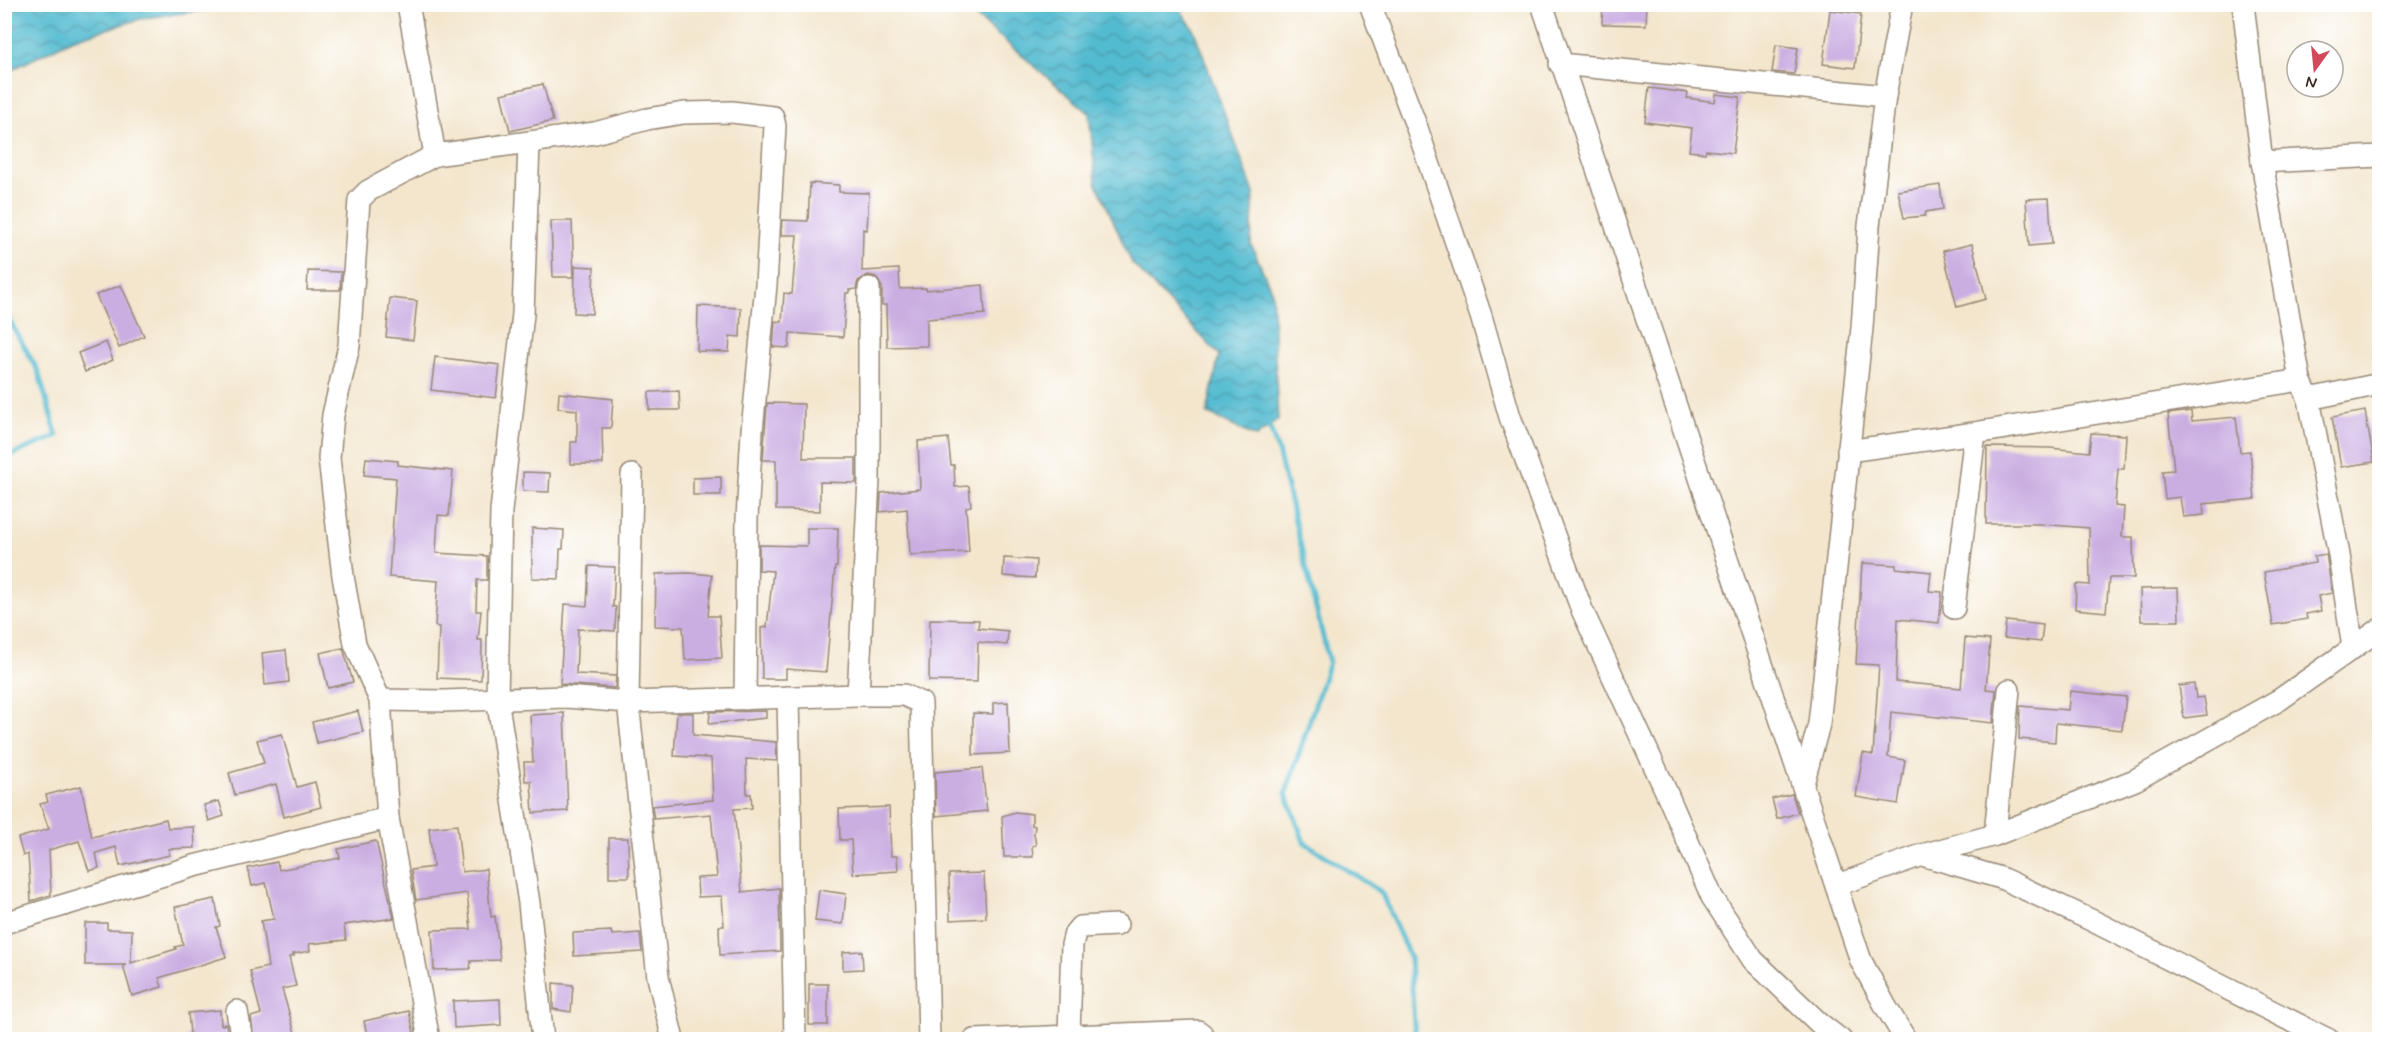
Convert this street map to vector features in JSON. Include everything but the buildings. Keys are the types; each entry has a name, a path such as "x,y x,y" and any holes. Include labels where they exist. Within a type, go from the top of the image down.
{"street":[{"path":"408,4 435,155"},
{"path":"1370,4 1417,128 1482,316 1510,417 1582,610 1712,897 1753,960 1819,1023 1841,1040"},
{"path":"1542,4 1560,64 1861,961 1906,1040"},
{"path":"1803,784 1819,724 1862,328 1869,226 1885,96 1902,4"},
{"path":"2243,4 2262,162 2300,380 2309,399 2339,555 2353,648"},
{"path":"1560,64 1885,96"},
{"path":"429,1040 388,818 380,700 355,644 343,576 329,458 333,415 349,346 359,200 368,191 435,155 595,133 647,119 684,113 732,112 773,117 775,126 766,285 752,431 747,519 745,699"},
{"path":"529,143 523,314 501,511 497,699 529,903 543,1040"},
{"path":"2262,162 2379,156"},
{"path":"858,695 868,480 869,288"},
{"path":"1848,451 1975,433 2300,380"},
{"path":"2309,399 2379,384"},
{"path":"1954,608 1975,433"},
{"path":"632,475 628,702 658,977 673,1040"},
{"path":"1837,885 1922,855 1995,835 2135,780 2279,700 2379,629"},
{"path":"1995,835 2009,690"},
{"path":"380,700 444,701 566,697 628,702 904,695 921,703 929,1040"},
{"path":"788,697 795,1040"},
{"path":"4,923 194,866 388,818"},
{"path":"1922,855 2001,878 2104,926 2329,1040"},
{"path":"1061,1036 1075,933 1080,927 1117,925"},
{"path":"237,1011 242,1040"},
{"path":"974,1040 1198,1031 1204,1040"}],"water":[{"path":"5,4 245,5 144,18 73,39 5,73"},
{"path":"963,5 1177,5 1193,28 1254,193 1251,244 1272,292 1278,420 1256,437 1207,413 1219,355 1132,263 1096,182 1089,113"}],"waterway":[{"path":"4,311 38,371 57,436 4,458"},
{"path":"1267,420 1278,451 1329,662 1286,793 1304,842 1381,892 1410,958 1415,1040"}]}
